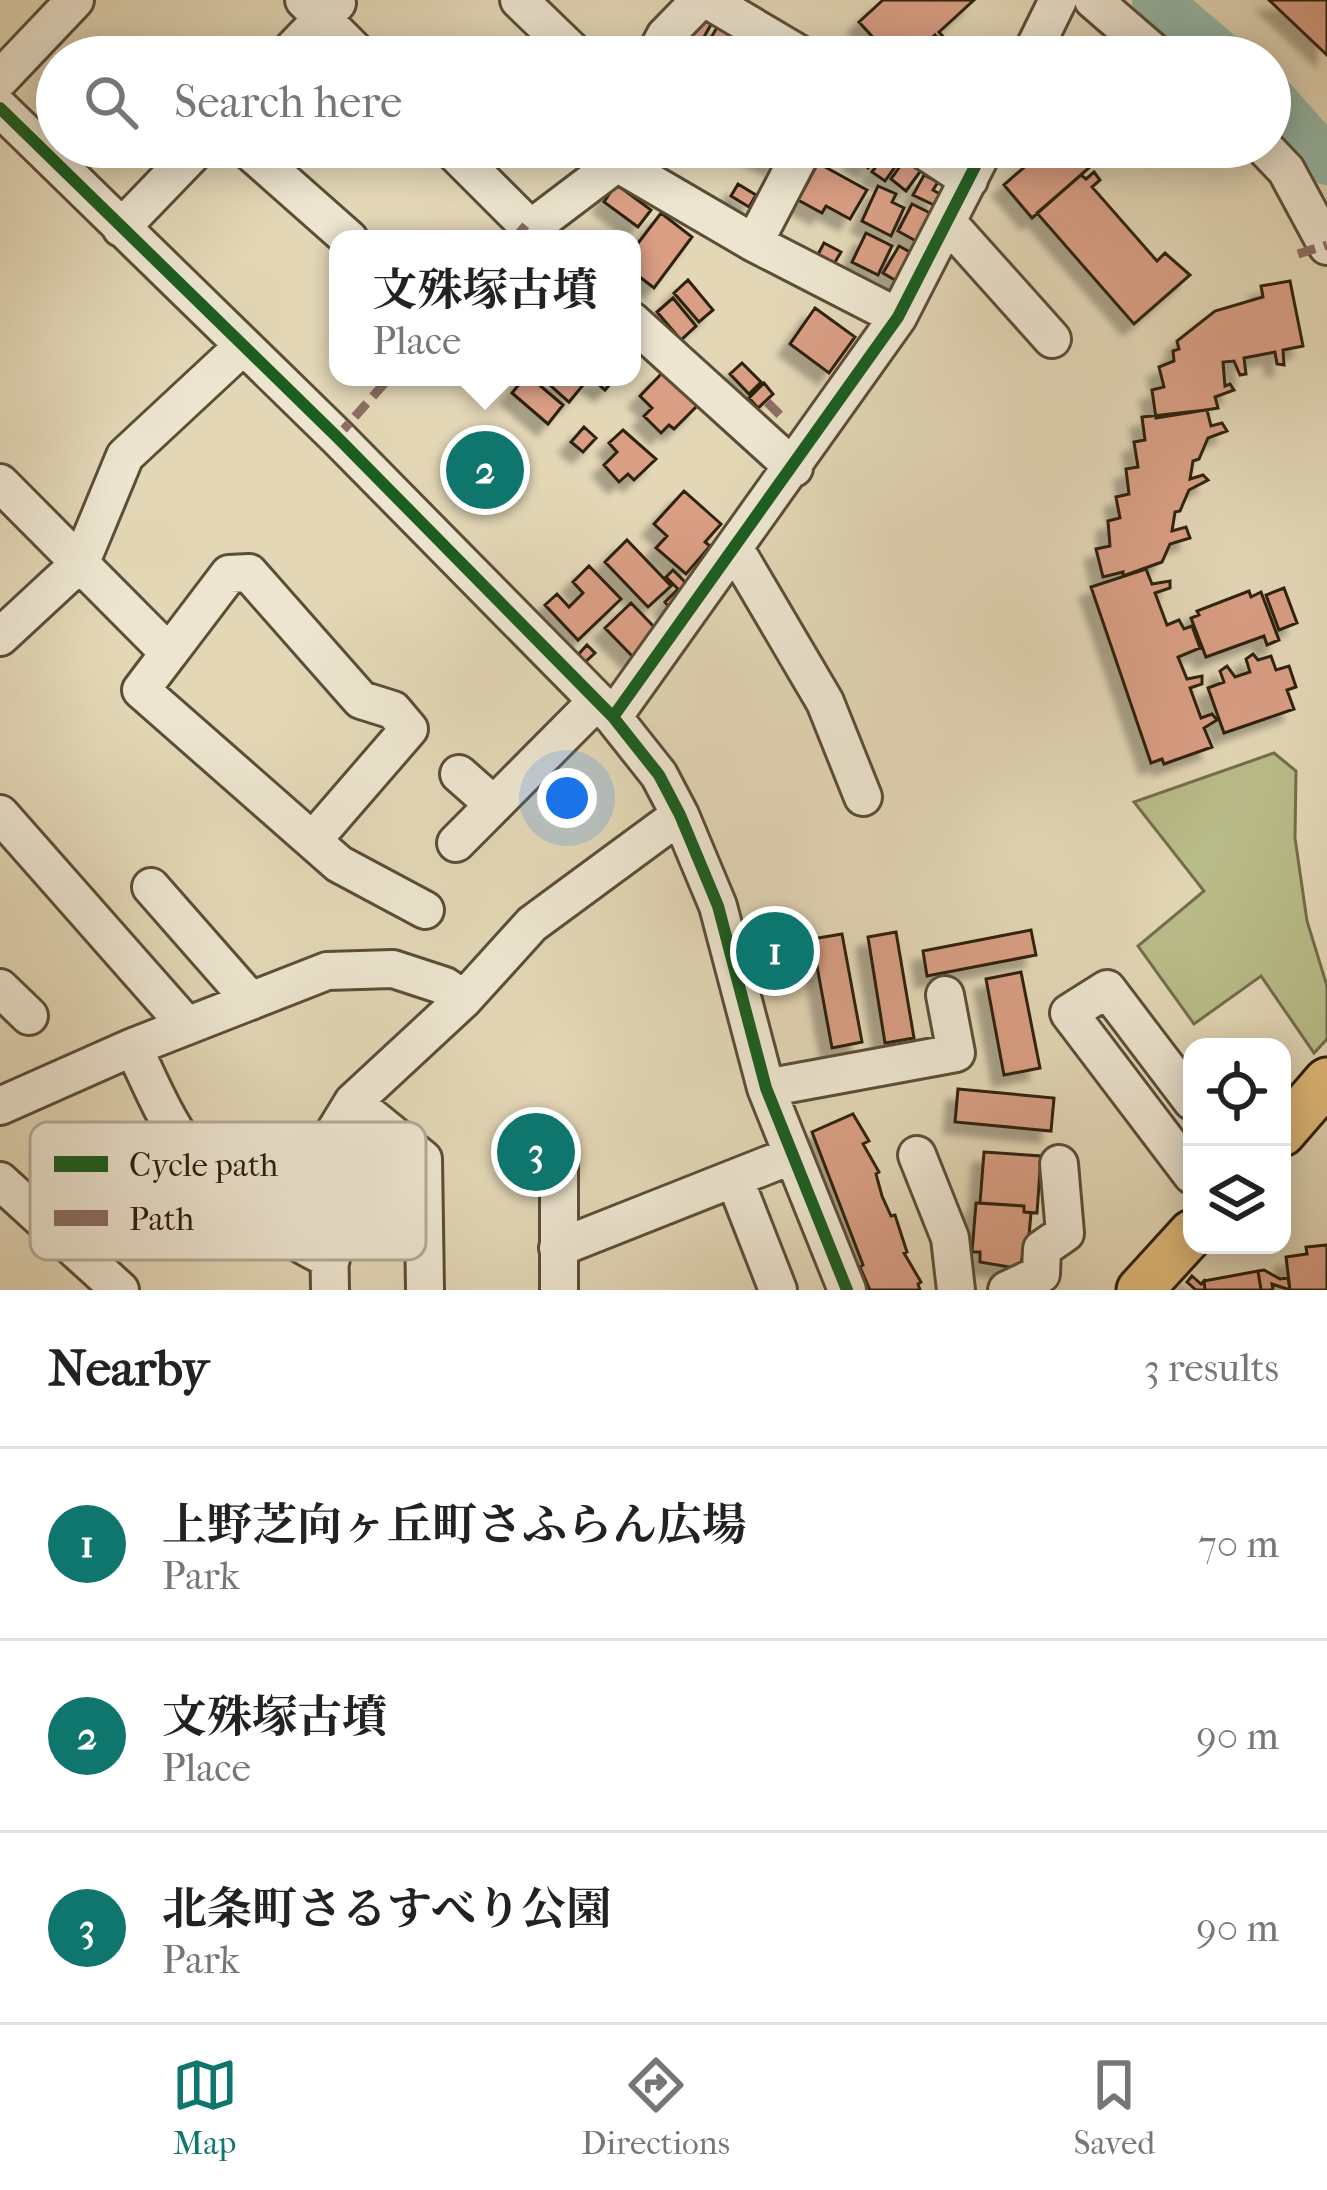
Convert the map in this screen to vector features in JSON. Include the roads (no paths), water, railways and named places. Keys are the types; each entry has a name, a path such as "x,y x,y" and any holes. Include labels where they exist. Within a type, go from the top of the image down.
{"main road":[{"path":"1291,1123 1327,1081"},
{"path":"1140,1290 1183,1243"}],"street":[{"path":"41,36 75,0"},
{"path":"519,0 556,36"},
{"path":"665,36 704,0 767,36"},
{"path":"1040,36 1058,0"},
{"path":"1093,0 1135,36"},
{"path":"300,36 322,6 345,36"},
{"path":"0,80 36,42"},
{"path":"0,108 36,144"},
{"path":"60,168 337,437 605,709 659,775 718,906 766,1088 847,1290"},
{"path":"121,228 179,168"},
{"path":"269,168 339,230"},
{"path":"470,168 532,230"},
{"path":"540,230 606,168"},
{"path":"640,168 754,243 898,317"},
{"path":"754,243 792,168"},
{"path":"456,843 605,709 735,549 898,317 975,168"},
{"path":"1284,168 1327,246"},
{"path":"949,224 1052,339"},
{"path":"641,329 794,467"},
{"path":"0,637 81,562 125,456 241,348"},
{"path":"0,483 169,653"},
{"path":"735,549 825,702 862,797"},
{"path":"313,840 409,728 393,710 361,700 249,574 229,574 141,690 339,864 425,910"},
{"path":"460,774 494,805"},
{"path":"0,814 187,1026"},
{"path":"340,1122 352,1102 464,998 532,924 680,815"},
{"path":"151,887 251,1000"},
{"path":"6,1095 326,971 393,969 445,986 464,998"},
{"path":"0,988 29,1016"},
{"path":"1183,1089 1108,989 1069,1013 1183,1163"},
{"path":"766,1088 956,1053 945,995"},
{"path":"133,1047 172,1122"},
{"path":"352,1102 377,1122"},
{"path":"558,1248 793,1155"},
{"path":"917,1155 950,1238 956,1290"},
{"path":"1007,1290 1041,1274 1042,1249 1065,1233 1059,1164"},
{"path":"559,1166 559,1290"},
{"path":"735,1180 778,1290"},
{"path":"0,1181 30,1208"},
{"path":"87,1260 120,1290"},
{"path":"425,1260 425,1290"}],"waterway":[{"path":"1156,0 1198,36"},
{"path":"1291,121 1327,161"}],"place":[{"name":"文殊塚古墳","path":"485,470"},
{"name":"上野芝向ヶ丘町さふらん広場","path":"775,951"},
{"name":"北条町さるすべり公園","path":"536,1152"}]}
